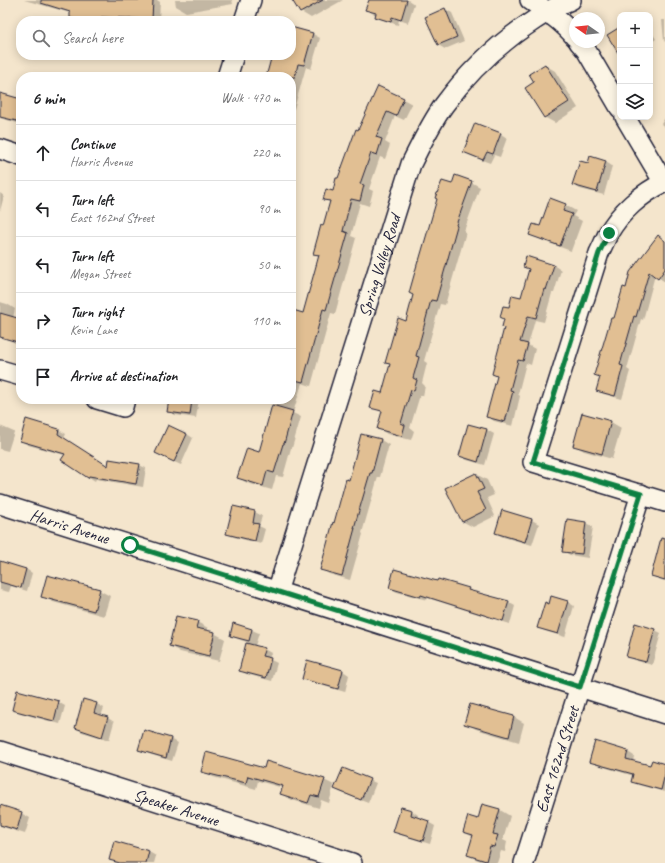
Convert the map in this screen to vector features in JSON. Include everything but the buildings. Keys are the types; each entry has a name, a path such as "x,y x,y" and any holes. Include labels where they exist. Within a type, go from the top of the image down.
{"street":[{"path":"246,16 251,0"},
{"path":"530,0 548,11 569,30"},
{"name":"Spring Valley Road","path":"277,592 411,164 426,134 444,105 468,75 492,51 518,30 548,11 570,0"},
{"path":"584,48 617,103"},
{"path":"229,72 232,60"},
{"path":"627,120 664,183 637,200 621,216 609,233 599,253 533,462 665,502"},
{"path":"0,149 16,154"},
{"path":"0,370 16,375"},
{"name":"East 162nd Street","path":"524,863 641,494"},
{"name":"Harris Avenue","path":"0,504 665,714"},
{"name":"Speaker Avenue","path":"0,751 352,863"}],"route":[{"path":"130,545 580,687 641,494 533,462 599,253 609,233"}]}
